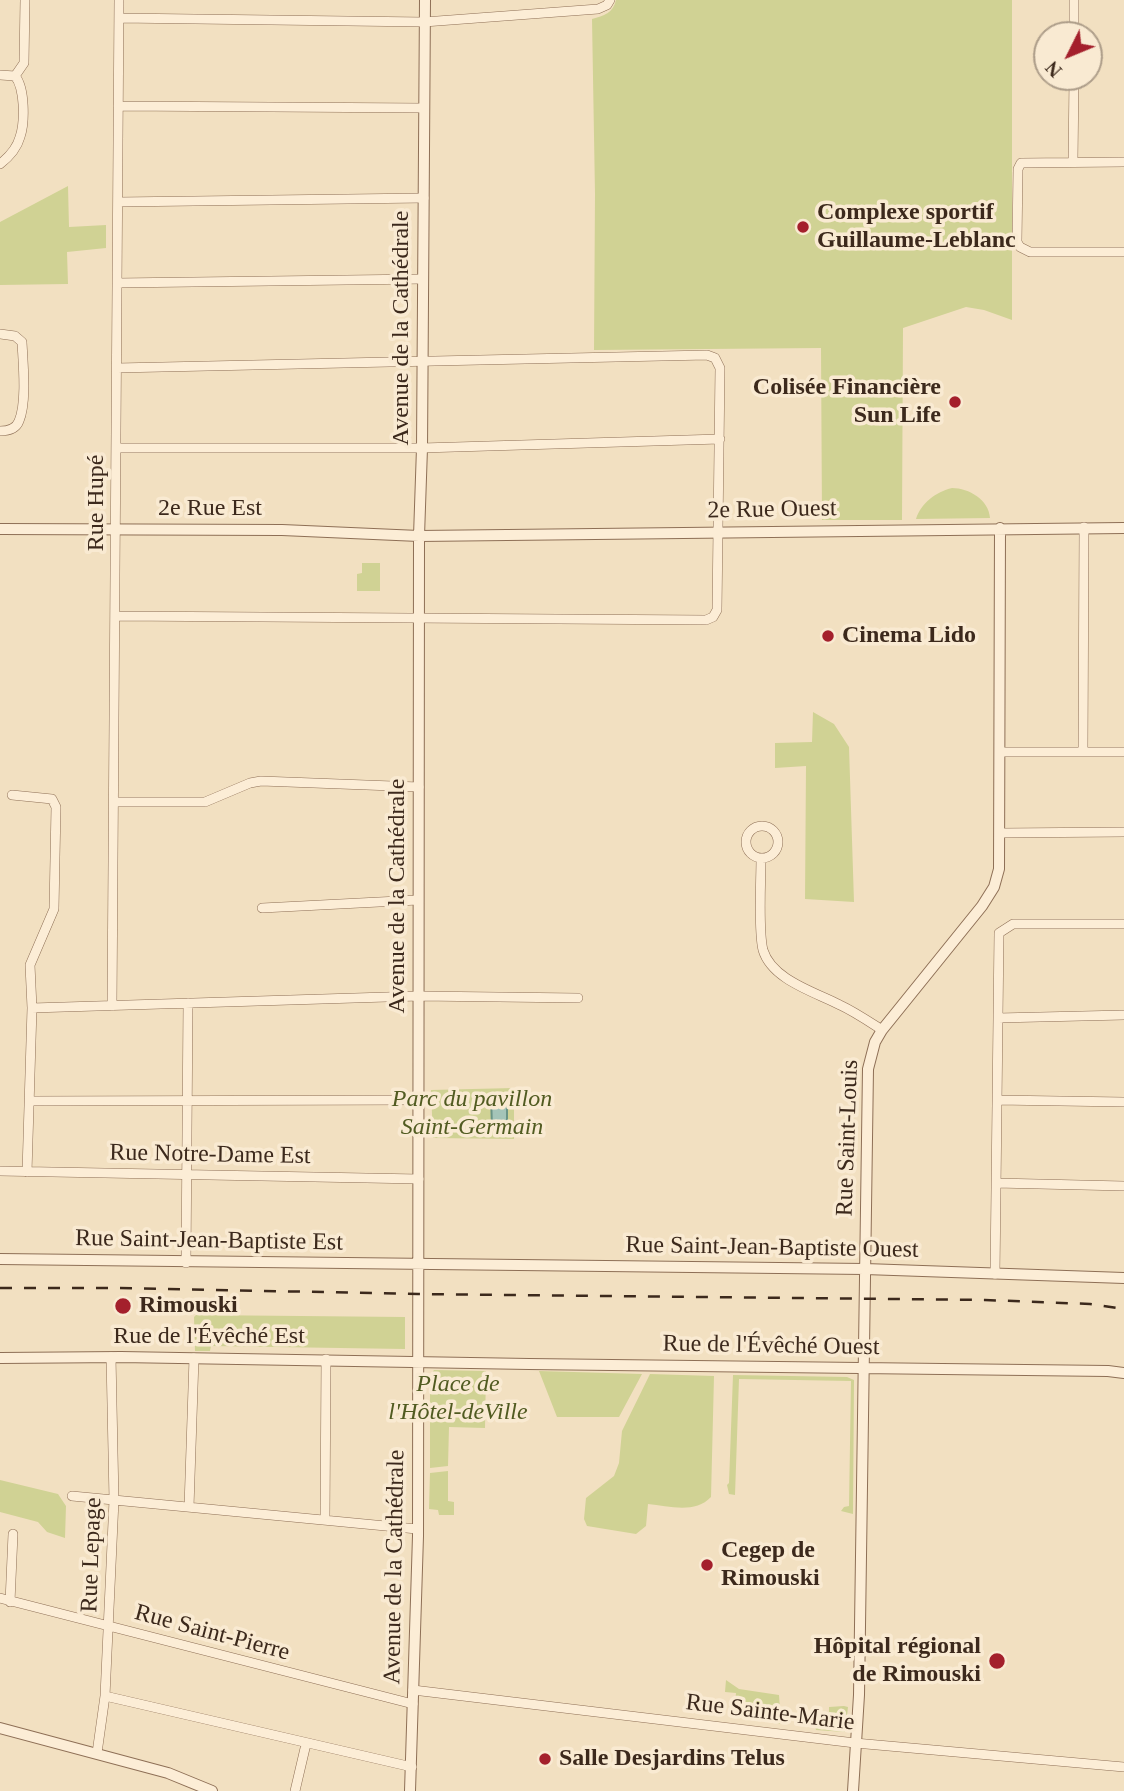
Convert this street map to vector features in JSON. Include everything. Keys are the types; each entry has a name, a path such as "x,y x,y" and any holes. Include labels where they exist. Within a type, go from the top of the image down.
{"street":[{"path":"15,76 24,63 24,0"},
{"name":"Rue Hupé","path":"113,1006 119,0"},
{"name":"Avenue de la Cathédrale","path":"410,1791 417,1529 419,536 425,0"},
{"path":"119,18 424,22 598,9 607,5 610,0"},
{"path":"1074,0 1074,21"},
{"path":"0,75 15,76 20,82 23,96 22,134 15,149 0,164"},
{"path":"1073,162 1074,91"},
{"path":"118,106 424,108"},
{"path":"1124,162 1021,163 1018,169 1017,242 1022,249 1030,252 1124,252"},
{"path":"118,202 424,198"},
{"path":"117,283 423,279"},
{"path":"0,334 15,336 22,342 24,387 19,421 7,431 0,430"},
{"path":"115,615 706,620 713,617 717,610 720,439 720,368 715,358 707,355 117,368"},
{"path":"116,448 422,448 720,439"},
{"path":"1083,751 1084,527"},
{"name":"Rue Saint-Louis","path":"853,1791 859,1695 869,1069 873,1049 882,1030 982,906 994,887 999,869 1000,528"},
{"name":"2e Rue Ouest","path":"419,536 1124,528"},
{"name":"2e Rue Est","path":"0,529 282,530 419,536"},
{"path":"1000,752 1124,752"},
{"path":"114,802 205,802 261,781 419,787"},
{"path":"12,795 52,799 56,807 54,909 30,965 32,1008 27,1172"},
{"path":"1000,833 1124,832"},
{"path":"761,858 762,944 769,962 803,987 841,1005 882,1030"},
{"path":"262,908 418,900"},
{"path":"995,1274 999,933 1013,924 1124,924"},
{"path":"32,1008 419,996 578,998"},
{"path":"186,1263 188,1003"},
{"path":"998,1018 1124,1015"},
{"path":"30,1101 418,1100"},
{"path":"997,1100 1124,1102"},
{"name":"Rue Notre-Dame Est","path":"0,1171 419,1179"},
{"path":"996,1183 1124,1186"},
{"name":"Rue Saint-Jean-Baptiste Est","path":"0,1259 418,1265"},
{"name":"Rue Saint-Jean-Baptiste Ouest","path":"418,1265 865,1269 1124,1278"},
{"name":"Rue Lepage","path":"97,1753 105,1696 114,1500 111,1357"},
{"name":"Rue de l'Évêché Est","path":"0,1358 418,1361"},
{"path":"189,1507 194,1358"},
{"path":"325,1519 326,1359"},
{"name":"Rue de l'Évêché Ouest","path":"418,1361 1124,1373"},
{"path":"72,1496 417,1529"},
{"path":"5,1600 13,1534"},
{"name":"Rue Saint-Pierre","path":"5,1600 413,1704"},
{"name":"Rue Sainte-Marie","path":"413,1690 855,1743 1124,1767"},
{"path":"105,1696 412,1767"},
{"path":"0,1728 168,1773 212,1791"},
{"path":"295,1791 306,1744"}],"green space":[{"name":"Complexe sportif Guillaume-Leblanc","path":"616,0 1012,0 1012,320 966,307 903,328 902,520 822,520 821,348 594,350 592,19 607,13"},
{"path":"68,186 69,227 106,225 106,248 67,252 68,284 0,285 0,222"},
{"path":"952,488 977,496 986,506 990,518 916,519 921,508 930,499"},
{"path":"362,563 380,563 380,591 357,591 357,574 362,573"},
{"path":"813,712 834,724 849,747 854,902 805,899 806,766 775,768 775,743 812,742"},
{"name":"Parc du pavillon Saint-Germain","path":"514,1088 514,1139 433,1138 431,1090"},
{"path":"196,1315 405,1317 405,1349 211,1346 210,1351 195,1351"},
{"name":"Place de l'Hôtel-deVille","path":"434,1370 486,1371 485,1428 449,1427 448,1466 430,1468 430,1376"},
{"path":"539,1371 642,1374 619,1417 557,1417"},
{"path":"650,1374 714,1376 711,1497 697,1506 690,1507 648,1504 646,1526 636,1534 587,1526 584,1519 586,1498 614,1476 619,1463 622,1431"},
{"path":"733,1375 847,1377 854,1380 853,1514 841,1511 849,1506 851,1381 739,1379 735,1495 729,1494 727,1485"},
{"path":"448,1471 448,1501 454,1502 454,1515 439,1515 438,1510 429,1509 430,1473"},
{"path":"0,1480 58,1494 66,1506 65,1538 47,1532 38,1522 0,1512"},
{"path":"726,1680 739,1689 779,1695 781,1724 734,1715 736,1693 725,1692"},
{"path":"829,1707 848,1707 845,1732 816,1730 815,1726 821,1723 823,1712 829,1712"}],"shaded area":[{"path":"491,1096 507,1096 507,1128 492,1128"}],"railway":[{"path":"0,1288 985,1300 1090,1304 1124,1309"}],"place":[{"name":"Complexe sportif Guillaume-Leblanc","path":"803,227"},
{"name":"Colisée Financière Sun Life","path":"955,402"},
{"name":"Cinema Lido","path":"828,636"},
{"name":"Rimouski","path":"123,1306"},
{"name":"Cegep de Rimouski","path":"707,1565"},
{"name":"Hôpital régional de Rimouski","path":"997,1661"},
{"name":"Salle Desjardins Telus","path":"545,1759"}]}
